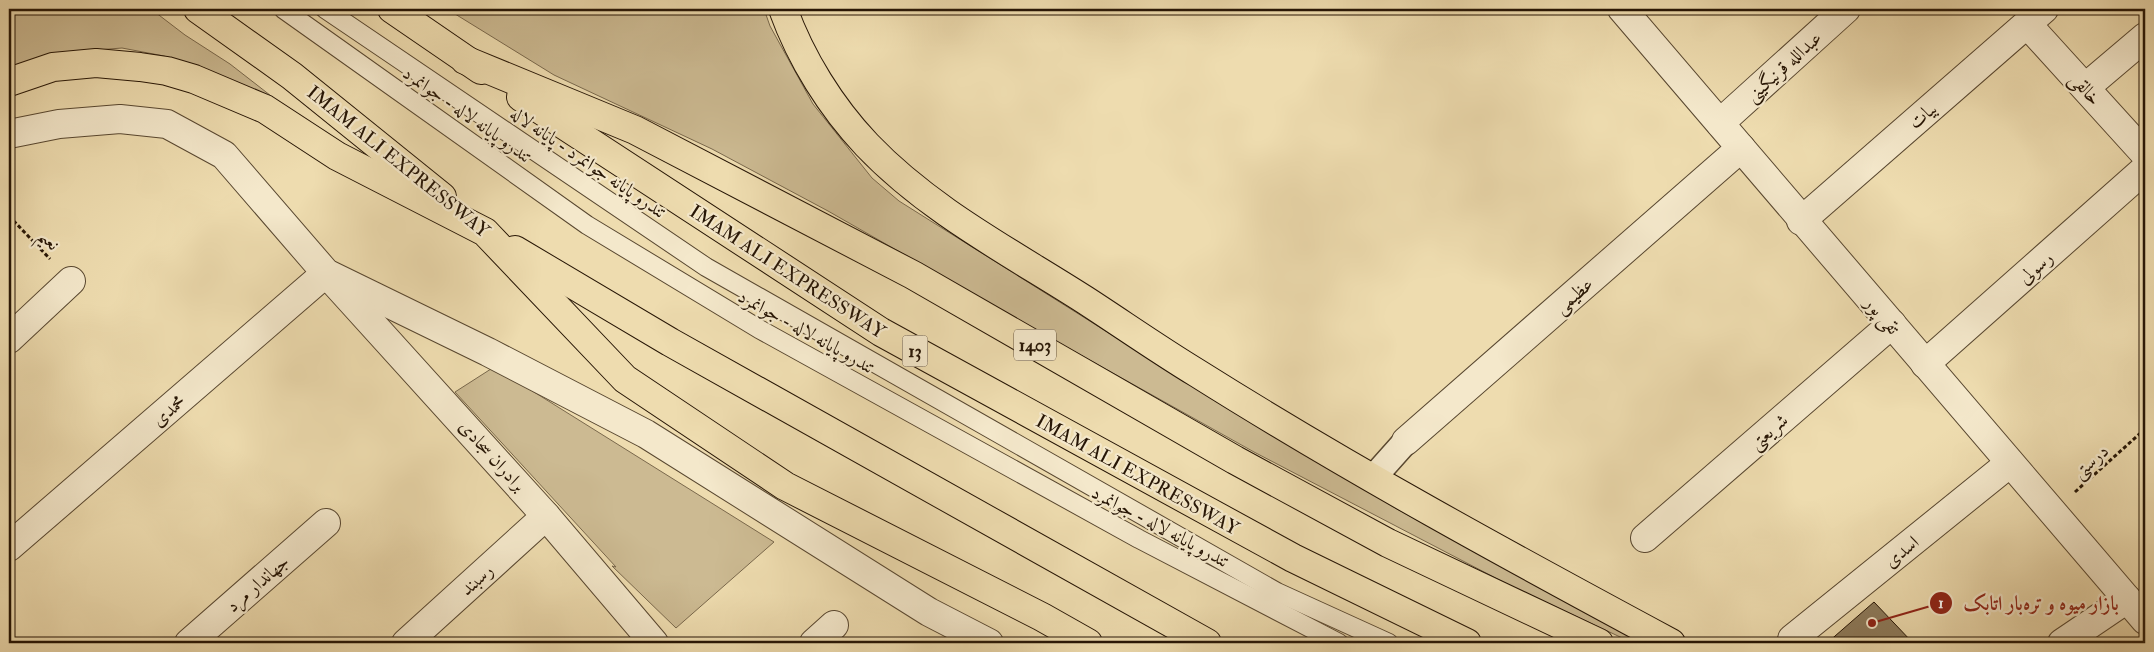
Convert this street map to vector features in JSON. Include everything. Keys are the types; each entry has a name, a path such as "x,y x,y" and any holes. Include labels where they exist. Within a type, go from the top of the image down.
{"highway":[{"name":"IMAM ALI EXPRESSWAY","path":"198,9 292,76 485,232 670,342 1207,643"},
{"name":"IMAM ALI EXPRESSWAY","path":"392,9 465,60 881,332 1293,558 1467,643"},
{"path":"783,9 790,28 826,94 866,144 906,182 957,220 1197,374 1494,548 1671,643"},
{"name":"1403","path":"465,60 634,130 913,275 1235,460 1380,538 1599,643"},
{"path":"9,82 53,67 96,63 167,71 194,79 265,109 337,156 485,232 625,379 785,486 1042,617 1088,643"}],"street":[{"name":"تقی پور","path":"1622,9 1801,221 1892,324 2145,620"},
{"name":"عبدالله قرنیگینی","path":"1720,123 1846,9"},
{"name":"خالقی","path":"2035,16 2086,87 2145,154"},
{"name":"بیات","path":"1801,221 2035,16"},
{"path":"2086,87 2145,37"},
{"name":"برادران سجادی","path":"9,134 60,124 120,119 167,124 224,155 326,272 546,516 654,643"},
{"name":"عظیمی","path":"1406,441 1741,148"},
{"name":"رسولی","path":"1925,364 2145,170"},
{"path":"326,272 488,352 646,434 929,612 989,643"},
{"name":"محمدی","path":"9,547 326,272"},
{"path":"9,339 71,281"},
{"name":"شریعتی","path":"1645,538 1892,324"},
{"path":"1373,478 1406,441"},
{"name":"اسدی","path":"1792,639 2010,463"},
{"name":"رسبند","path":"406,643 546,516"},
{"name":"جهاندار مرد","path":"189,643 326,523"},
{"path":"2062,643 2127,599"}],"lane":[{"name":"تندرو پایانه لاله - جوانمرد","path":"283,9 587,225 759,330 1147,544 1339,643"},
{"name":"تندرو پایانه جوانمرد - پایانه لاله","path":"325,9 706,267 1276,592 1389,643"}],"path":[{"name":"نعیم","path":"9,216 71,281"},
{"name":"درستی","path":"2052,513 2145,429"}],"shaded area":[{"path":"9,9 151,9 185,35 230,64 302,120 193,65 164,56 122,48 60,53 9,67"},
{"path":"447,9 764,9 770,26 813,104 872,178 899,201 1174,374 1397,509 1641,643 1633,643 1509,585 1254,452 828,211 712,149 554,75"},
{"path":"494,367 774,542 676,628 612,566 616,567 455,392"}],"building":[{"path":"1874,602 1913,643 1827,643"}],"place":[{"name":"بازار میوه و تره‌بار اتابک","path":"1872,623"}]}
